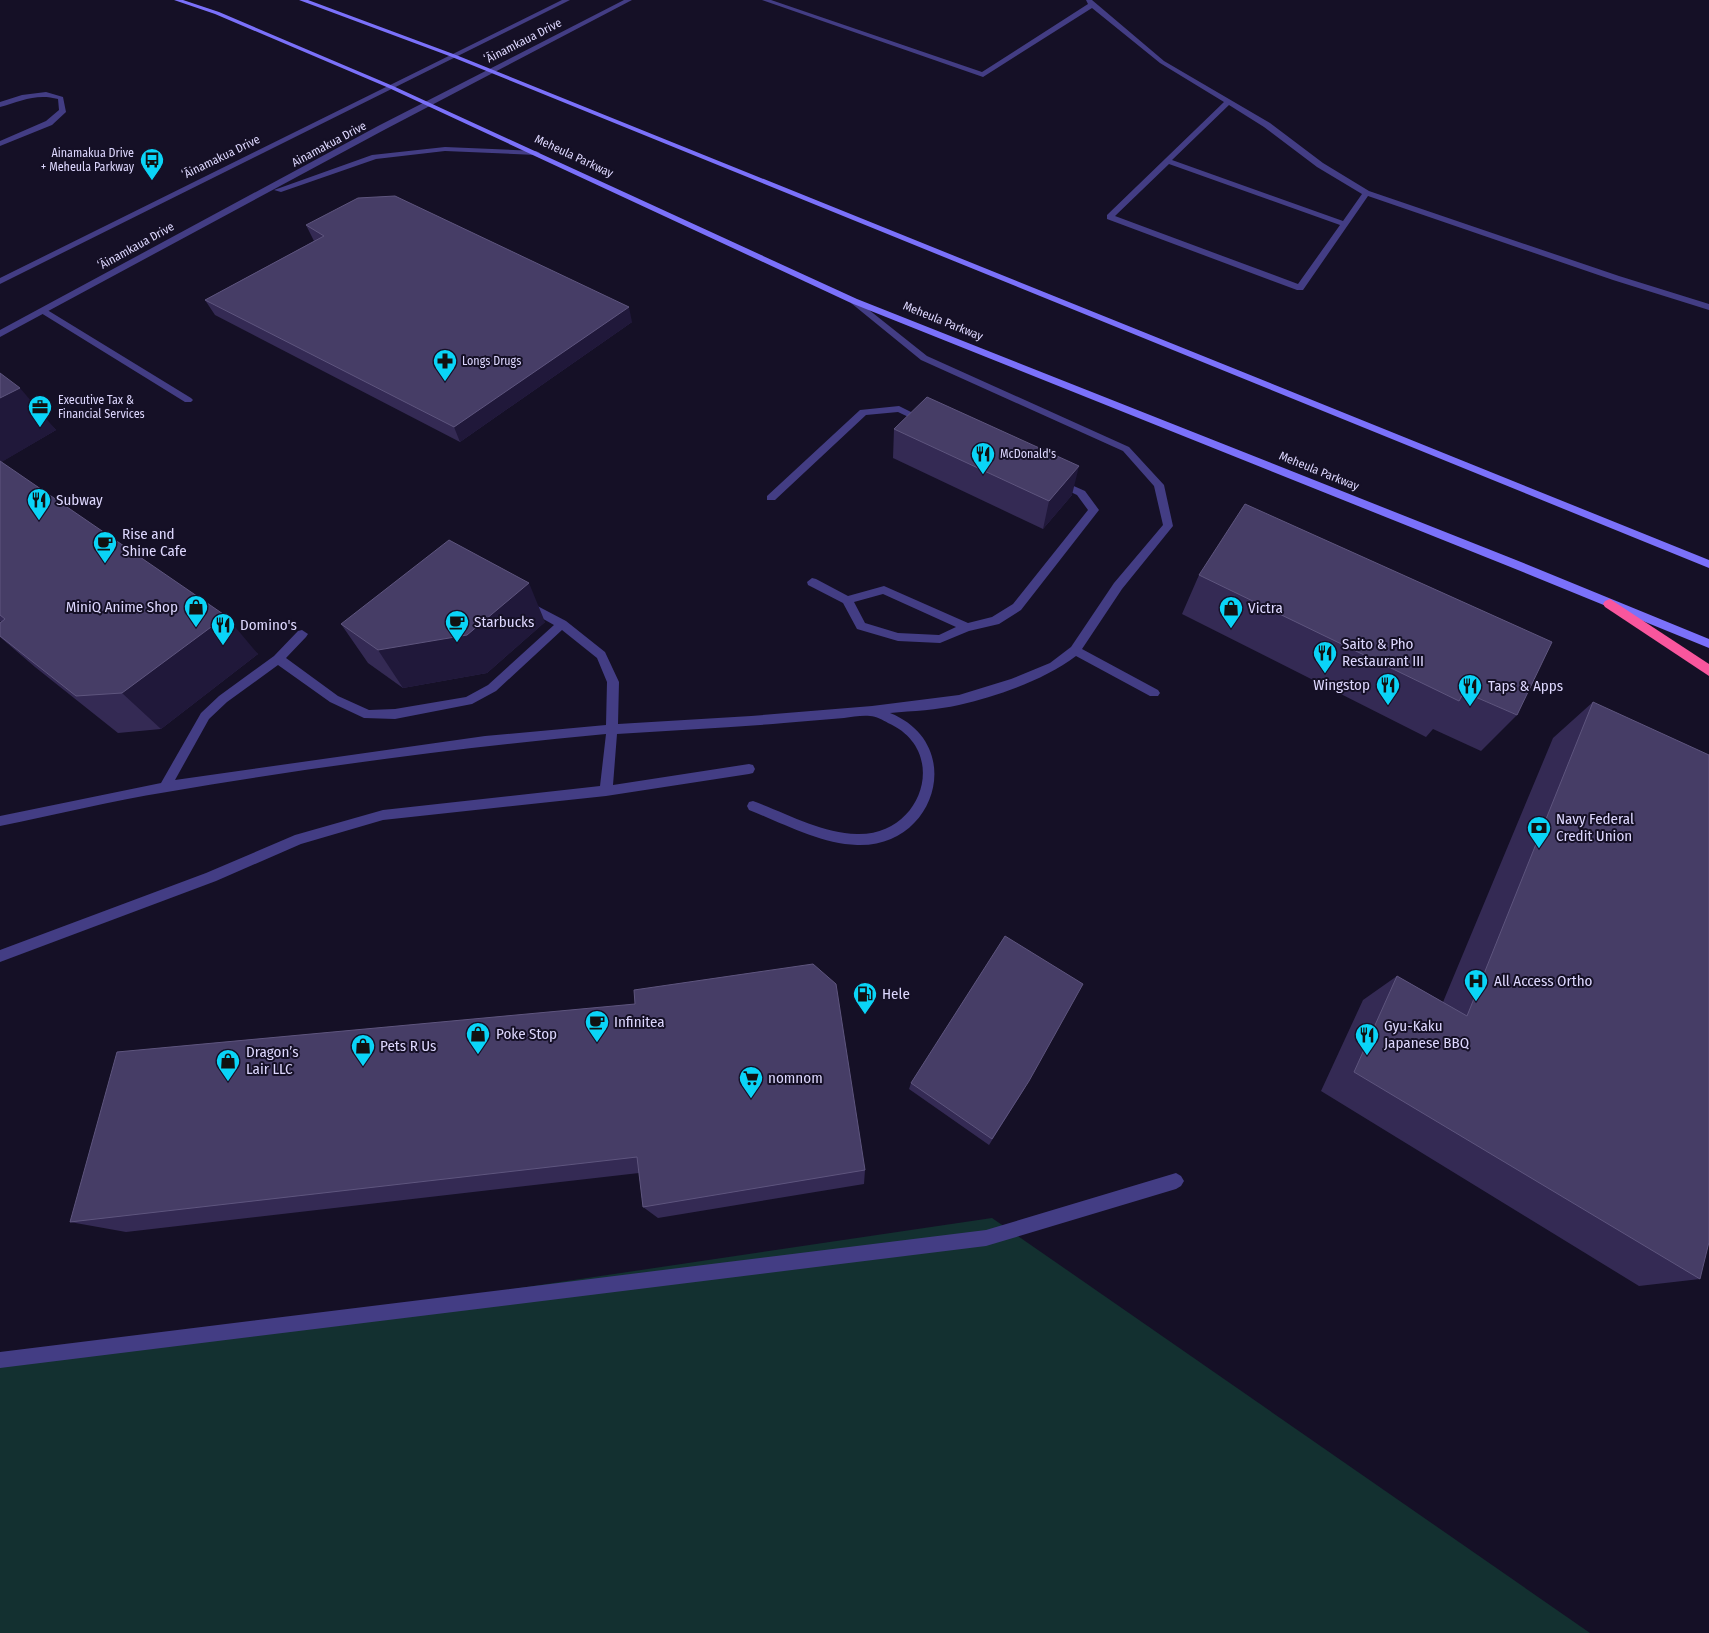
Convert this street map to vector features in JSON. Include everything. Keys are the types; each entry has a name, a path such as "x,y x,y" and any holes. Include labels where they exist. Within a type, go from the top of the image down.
{"highway":[{"path":"1610,604 1709,670"}],"main road":[{"name":"Meheula Parkway","path":"177,0 217,13 391,87 854,301 1512,563 1709,644"},
{"path":"302,0 492,71 1709,564"}],"street":[{"name":"ʻĀinamkaua Drive","path":"454,56 567,0"},
{"name":"ʻĀinamkaua Drive","path":"429,104 629,0"},
{"path":"765,0 983,75 1091,3 1162,62 1268,125 1320,165 1366,193 1616,278 1709,307"},
{"name":"ʻĀinamakua Drive","path":"0,281 454,56"},
{"path":"0,105 32,95 50,94 61,98 63,110 48,123 0,144"},
{"path":"1228,102 1110,217 1300,288 1366,193"},
{"name":"Ainamakua Drive","path":"240,204 429,104"},
{"path":"240,204 376,157 445,149 536,154"},
{"path":"1167,161 1344,224"},
{"name":"ʻĀinamkaua Drive","path":"44,311 240,204"},
{"path":"0,821 165,787 485,740 612,729 751,722 872,711 958,700 1014,683 1054,666 1075,650 1118,586 1168,526 1160,485 1126,449 924,358 854,301"},
{"path":"0,334 44,311 188,400"},
{"path":"771,498 863,412 899,409 934,425"},
{"path":"812,582 848,600 861,626 898,637 940,639 967,626 995,621 1018,607 1094,510 1081,493 1046,477"},
{"path":"848,600 884,590 967,626"},
{"path":"516,598 562,624 600,654 613,682 612,729 606,791"},
{"path":"278,659 334,699 368,715 395,714 468,701 492,688 562,624"},
{"path":"165,787 205,716 224,699 278,659 302,634"},
{"path":"1075,650 1154,693"},
{"path":"753,806 831,835 858,840 883,837 907,824 923,806 930,784 929,763 919,742 905,726 872,711"},
{"path":"0,956 211,877 299,840 383,815 606,791 749,769"},
{"path":"0,1360 986,1238 1176,1181"}],"green space":[{"path":"992,1218 1590,1633 0,1633 0,1365"}],"building":[{"name":"Longs Drugs","path":"395,196 629,307 454,427 205,300 324,236 306,225 358,198"},
{"path":"0,373 20,388 0,398"},
{"path":"927,397 1079,466 1049,501 894,429"},
{"path":"0,461 226,616 122,693 76,696 0,636 0,623 5,619 0,615"},
{"path":"1245,504 1552,642 1517,715 1464,692 1459,701 1199,575"},
{"path":"449,540 529,583 467,635 378,650 341,624"},
{"path":"1593,702 1709,755 1709,1242 1700,1279 1354,1072 1397,976 1467,1016"},
{"path":"1005,936 1083,984 1029,1081 992,1139 911,1083"},
{"path":"813,964 836,984 865,1170 643,1207 637,1157 70,1222 117,1052 635,1004 634,990"}],"place":[{"name":"Ainamakua Drive + Meheula Parkway","path":"152,181"},
{"name":"Longs Drugs","path":"445,382"},
{"name":"Executive Tax & Financial Services","path":"40,428"},
{"name":"McDonald's","path":"983,475"},
{"name":"Subway","path":"39,521"},
{"name":"Rise and Shine Cafe","path":"105,564"},
{"name":"MiniQ Anime Shop","path":"196,628"},
{"name":"Victra","path":"1231,629"},
{"name":"Starbucks","path":"457,643"},
{"name":"Domino's","path":"223,646"},
{"name":"Saito & Pho Restaurant III","path":"1325,674"},
{"name":"Wingstop","path":"1388,706"},
{"name":"Taps & Apps","path":"1470,707"},
{"name":"Navy Federal Credit Union","path":"1539,849"},
{"name":"All Access Ortho","path":"1476,1002"},
{"name":"Hele","path":"865,1015"},
{"name":"Infinitea","path":"597,1043"},
{"name":"Poke Stop","path":"478,1055"},
{"name":"Gyu-Kaku Japanese BBQ","path":"1367,1056"},
{"name":"Pets R Us","path":"363,1067"},
{"name":"Dragon’s Lair LLC","path":"228,1082"},
{"name":"nomnom","path":"751,1099"}]}
